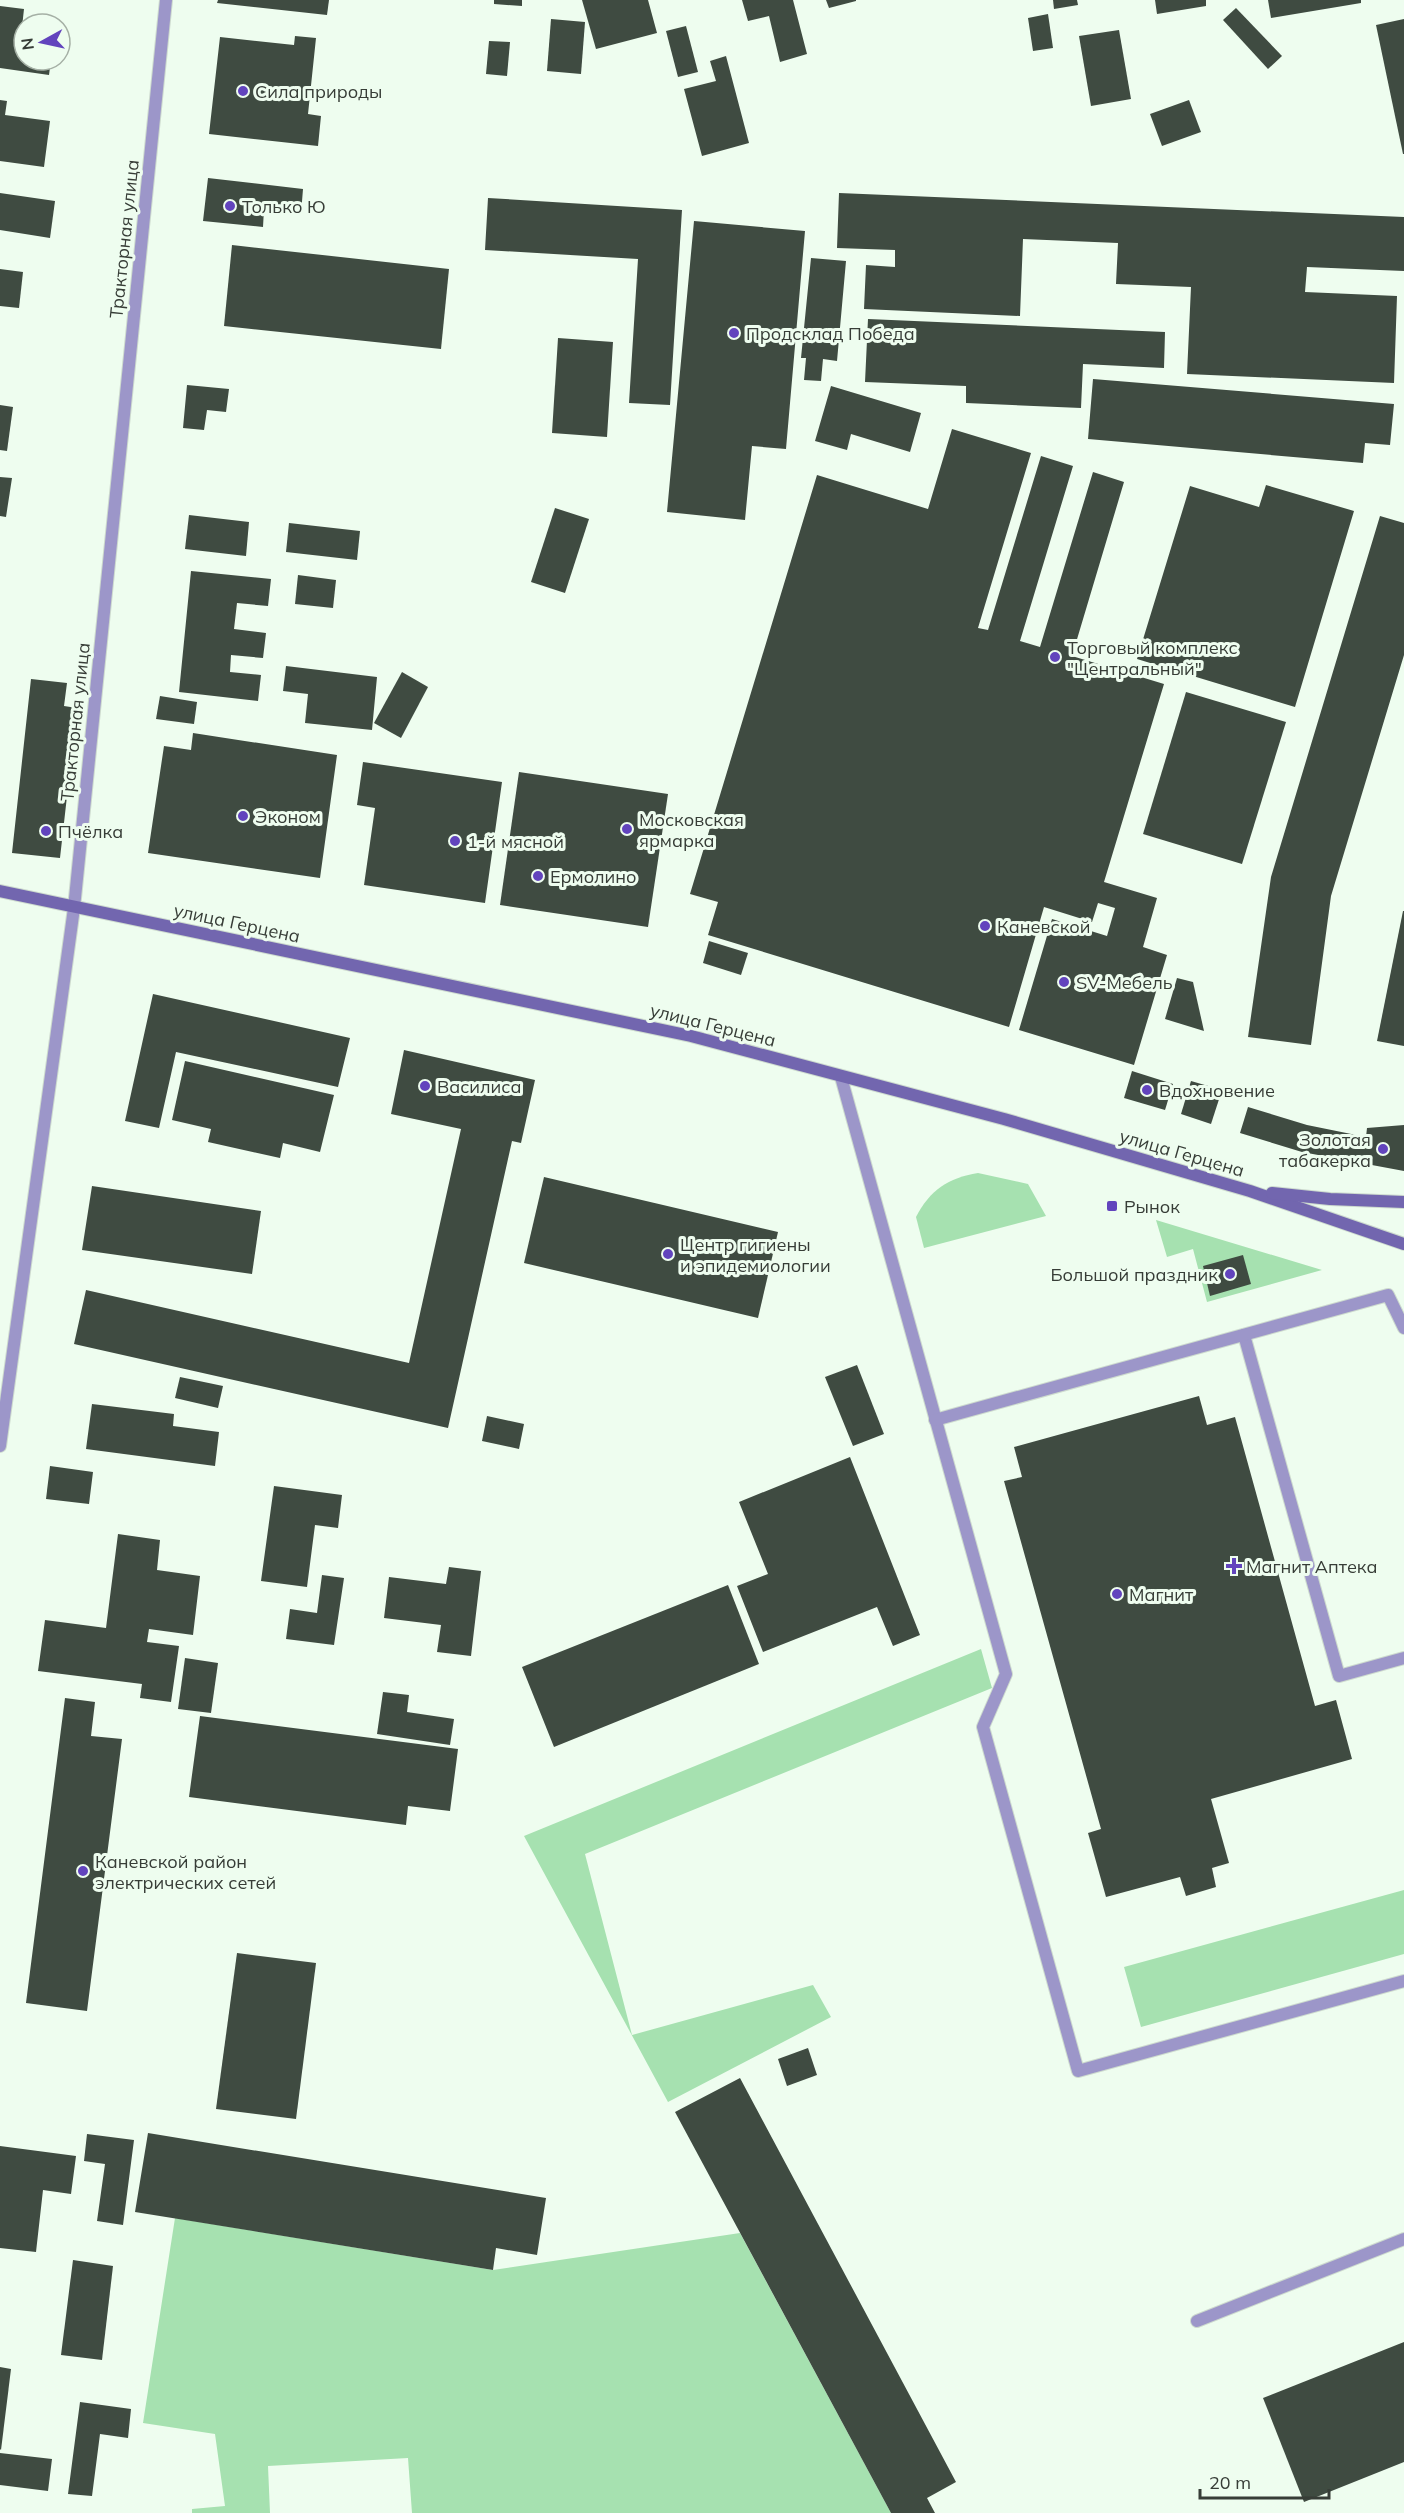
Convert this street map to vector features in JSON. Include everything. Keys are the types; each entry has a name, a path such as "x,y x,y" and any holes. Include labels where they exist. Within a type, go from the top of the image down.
{"street":[{"name":"Тракторная улица","path":"0,1446 74,908 166,0"},
{"name":"улица Герцена","path":"0,891 691,1036 1004,1119 1250,1191 1404,1244"},
{"path":"840,1077 1006,1674 983,1727 1078,2071 1404,1981"},
{"path":"1250,1191 1330,1199 1404,1202"},
{"path":"935,1420 1388,1295 1404,1328"},
{"path":"1244,1335 1339,1676 1404,1658"},
{"path":"1197,2321 1404,2238"}],"green space":[{"path":"978,1173 1028,1184 1046,1216 924,1248 916,1217 927,1199 949,1182"},
{"path":"1156,1220 1322,1270 1207,1302 1193,1249 1167,1257"},
{"path":"981,1649 992,1688 585,1854 632,2035 813,1985 831,2017 668,2102 524,1836"},
{"path":"1404,1890 1404,1954 1141,2027 1124,1967"},
{"path":"175,2218 493,2270 740,2233 891,2513 412,2513 408,2458 268,2466 270,2513 192,2513 192,2509 225,2506 215,2434 143,2423"}],"building":[{"path":"218,0 329,0 327,15 217,3"},
{"path":"494,0 522,0 522,6 494,4"},
{"path":"582,0 648,0 657,33 596,49"},
{"path":"742,0 793,0 807,54 780,62 769,16 748,21"},
{"path":"826,0 856,0 856,1 829,8"},
{"path":"1053,0 1077,0 1078,5 1054,9"},
{"path":"1155,0 1206,0 1206,6 1157,14"},
{"path":"1268,0 1361,0 1361,3 1271,18"},
{"path":"0,6 24,9 24,12 12,12 12,70 0,68"},
{"path":"1236,8 1282,56 1268,69 1223,20"},
{"path":"1048,14 1053,48 1033,51 1028,18"},
{"path":"551,19 585,22 581,74 547,71"},
{"path":"1404,19 1404,154 1403,154 1376,25"},
{"path":"686,26 698,72 678,77 666,31"},
{"path":"1119,30 1131,99 1091,106 1079,36"},
{"path":"295,36 316,38 308,114 321,116 318,146 209,134 220,37 294,45"},
{"path":"489,41 510,42 507,76 486,74"},
{"path":"726,56 749,143 702,156 684,89 716,81 710,61"},
{"path":"28,72 49,72 49,75"},
{"path":"0,100 7,101 5,115 50,121 44,167 0,161"},
{"path":"1189,100 1201,132 1162,146 1150,114"},
{"path":"208,178 303,189 301,214 264,209 263,227 203,221"},
{"path":"0,193 55,201 50,238 0,230"},
{"path":"839,193 1404,217 1404,271 1307,267 1305,292 1397,296 1394,383 1187,374 1191,287 1116,284 1118,243 1023,239 1020,316 864,309 866,265 895,267 895,250 837,248"},
{"path":"488,198 682,210 670,405 629,403 638,259 485,250"},
{"path":"694,221 805,231 786,449 752,446 745,520 667,512"},
{"path":"232,245 449,269 441,349 224,326"},
{"path":"811,258 846,261 837,361 823,359 821,381 804,380 806,358 801,358"},
{"path":"0,269 23,272 19,308 0,306"},
{"path":"868,319 1165,332 1164,368 1083,364 1081,408 966,403 966,386 865,382"},
{"path":"558,338 613,342 607,437 552,433"},
{"path":"1093,379 1394,404 1390,445 1365,443 1363,463 1088,439"},
{"path":"187,385 229,389 226,412 207,410 204,430 183,428"},
{"path":"831,386 921,413 910,452 851,434 847,450 815,441"},
{"path":"0,405 13,407 7,451 0,450"},
{"path":"952,429 1031,453 978,628 988,630 1041,456 1073,466 1020,641 1040,647 1093,472 1124,482 1072,656 1164,684 1104,882 1157,898 1143,947 1167,955 1134,1065 1019,1030 1052,919 1107,936 1115,908 1098,903 1092,922 1044,907 1009,1027 708,935 718,902 690,894 817,475 928,509"},
{"path":"0,477 12,478 6,517 0,516"},
{"path":"1266,485 1354,511 1295,707 1137,659 1190,486 1259,507"},
{"path":"555,508 589,519 565,593 531,582"},
{"path":"189,515 249,522 246,556 185,549"},
{"path":"1380,516 1404,523 1404,655 1331,896 1311,1045 1248,1037 1271,877"},
{"path":"289,523 360,531 357,560 286,552"},
{"path":"191,571 271,579 268,606 237,603 234,629 266,633 263,658 231,655 230,672 261,675 258,701 179,692"},
{"path":"298,575 336,580 333,608 295,604"},
{"path":"286,666 377,677 372,730 305,723 308,694 283,691"},
{"path":"402,672 428,687 401,738 374,723"},
{"path":"31,679 67,683 64,706 77,708 60,858 12,853"},
{"path":"1186,692 1286,722 1242,864 1143,834"},
{"path":"160,696 197,702 194,724 156,719"},
{"path":"193,733 337,755 320,878 148,853 164,746 191,750"},
{"path":"363,762 502,782 485,903 364,885 375,808 357,805"},
{"path":"519,772 668,794 648,927 500,905"},
{"path":"1404,911 1404,1046 1377,1041"},
{"path":"709,941 748,953 741,975 703,963"},
{"path":"1177,978 1193,982 1204,1031 1165,1019"},
{"path":"153,994 350,1038 338,1087 176,1052 159,1128 125,1121"},
{"path":"404,1050 535,1080 521,1143 512,1141 448,1428 74,1344 86,1290 409,1363 461,1129 391,1114"},
{"path":"185,1061 334,1095 320,1152 283,1143 280,1158 208,1142 211,1129 172,1120"},
{"path":"1132,1071 1173,1084 1165,1110 1124,1098"},
{"path":"1191,1081 1222,1090 1211,1124 1181,1114"},
{"path":"1248,1107 1307,1125 1366,1137 1367,1128 1404,1125 1404,1171 1302,1152 1240,1133"},
{"path":"544,1177 778,1232 758,1318 524,1263"},
{"path":"92,1186 261,1211 252,1274 82,1250"},
{"path":"1243,1255 1251,1284 1210,1296 1203,1266"},
{"path":"857,1365 884,1434 853,1446 825,1377"},
{"path":"180,1377 223,1386 218,1408 175,1398"},
{"path":"1199,1396 1207,1425 1235,1417 1315,1706 1336,1700 1352,1759 1211,1799 1229,1863 1212,1868 1216,1887 1186,1896 1180,1877 1106,1897 1088,1833 1101,1829 1004,1481 1022,1477 1014,1447"},
{"path":"92,1404 174,1414 173,1426 219,1432 215,1466 86,1449"},
{"path":"487,1416 524,1424 519,1449 482,1441"},
{"path":"850,1457 920,1635 893,1646 877,1607 763,1652 737,1586 768,1574 739,1502"},
{"path":"50,1466 93,1472 89,1504 46,1499"},
{"path":"274,1486 342,1495 338,1528 315,1525 307,1587 261,1581"},
{"path":"118,1534 160,1540 157,1570 200,1576 193,1635 149,1629 147,1642 179,1646 171,1702 140,1698 142,1684 38,1671 45,1620 106,1628"},
{"path":"449,1567 481,1571 471,1656 437,1652 441,1625 384,1618 389,1577 446,1584"},
{"path":"322,1575 344,1578 334,1645 286,1639 290,1609 317,1613"},
{"path":"728,1585 759,1664 554,1747 522,1667"},
{"path":"185,1658 218,1663 211,1713 178,1709"},
{"path":"383,1692 409,1695 407,1712 454,1719 450,1745 377,1734"},
{"path":"65,1698 95,1702 91,1736 122,1739 87,2011 26,2003"},
{"path":"200,1716 458,1749 450,1811 408,1806 406,1825 189,1797"},
{"path":"237,1953 316,1963 296,2119 216,2109"},
{"path":"808,2048 817,2075 787,2086 778,2059"},
{"path":"740,2078 956,2482 927,2498 935,2513 891,2513 675,2112"},
{"path":"148,2133 546,2198 537,2255 496,2248 493,2270 135,2212"},
{"path":"87,2134 134,2140 123,2225 97,2221 105,2164 84,2161"},
{"path":"0,2146 76,2156 71,2194 43,2190 36,2252 0,2248"},
{"path":"73,2260 113,2266 102,2360 61,2355"},
{"path":"1404,2342 1404,2462 1304,2502 1263,2398"},
{"path":"0,2367 11,2369 1,2450 0,2449"},
{"path":"80,2402 131,2409 128,2438 100,2434 92,2496 68,2494"},
{"path":"0,2453 52,2459 48,2491 0,2485"}],"place":[{"name":"Сила природы","path":"243,91"},
{"name":"Только Ю","path":"230,206"},
{"name":"Продсклад Победа","path":"734,333"},
{"name":"Торговый комплекс \"Центральный\"","path":"1055,657"},
{"name":"Эконом","path":"243,816"},
{"name":"Московская ярмарка","path":"627,829"},
{"name":"Пчёлка","path":"46,831"},
{"name":"1-й мясной","path":"455,841"},
{"name":"Ермолино","path":"538,876"},
{"name":"Каневской","path":"985,926"},
{"name":"SV-Мебель","path":"1064,982"},
{"name":"Василиса","path":"425,1086"},
{"name":"Вдохновение","path":"1147,1090"},
{"name":"Золотая табакерка","path":"1383,1149"},
{"name":"Рынок","path":"1112,1206"},
{"name":"Центр гигиены и эпидемиологии","path":"668,1254"},
{"name":"Большой праздник","path":"1230,1274"},
{"name":"Магнит Аптека","path":"1234,1566"},
{"name":"Магнит","path":"1117,1594"},
{"name":"Каневской район электрических сетей","path":"83,1871"}]}
